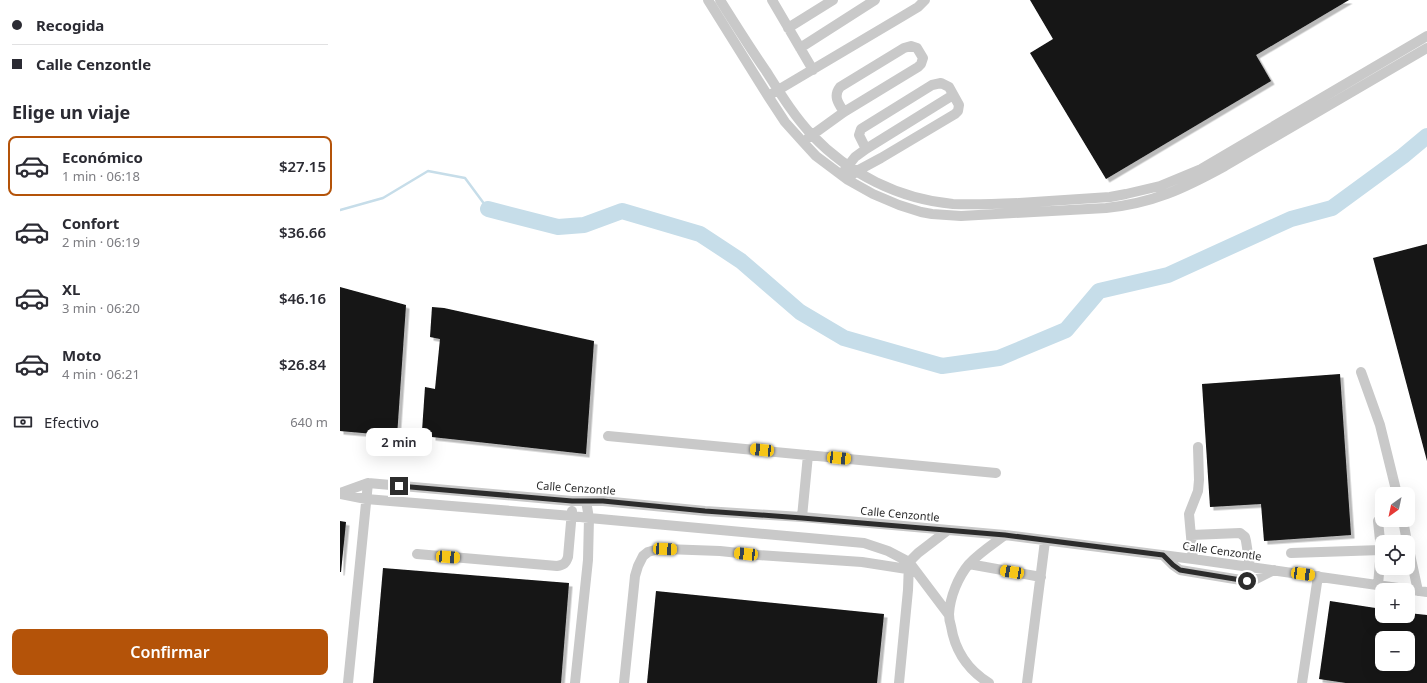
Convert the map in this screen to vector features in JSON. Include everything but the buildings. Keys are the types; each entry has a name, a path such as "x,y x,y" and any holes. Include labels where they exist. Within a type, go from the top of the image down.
{"street":[{"path":"708,0 785,122 816,156 844,178 873,194 899,205 921,212 939,215 961,216 1106,208 1139,203 1165,196 1194,184 1427,48"},
{"path":"720,0 796,116 812,135 834,156 851,169 887,188 926,200 952,204 978,205 1110,197 1142,191 1167,183 1200,169 1427,36"},
{"path":"788,28 833,0"},
{"path":"800,48 875,0"},
{"path":"768,96 918,7 925,0"},
{"path":"776,1 788,28 813,70"},
{"path":"803,142 844,112 918,67 923,58 917,48 911,46 904,48 840,87 836,93 836,98 844,112"},
{"path":"851,169 881,158 955,114 958,111 959,105 948,86 938,83 861,129 859,135 866,149"},
{"path":"844,178 851,169 855,157 953,95"},
{"path":"1361,372 1380,425 1395,487"},
{"path":"608,436 996,474"},
{"path":"1193,559 1189,514 1196,498 1199,480 1198,447"},
{"path":"802,518 808,455"},
{"path":"340,493 368,483 348,683"},
{"name":"Calle Cenzontle","path":"368,483 572,501 603,501 705,511 1005,535 1375,585"},
{"path":"340,493 366,499 864,543 888,551 908,566 949,615"},
{"path":"417,554 557,566 562,565 568,557 572,501"},
{"path":"575,683 588,560 589,518 586,501"},
{"path":"624,683 635,576 643,556 648,552 665,549 720,551 908,566 948,530"},
{"path":"1191,535 1240,533 1246,541 1250,567"},
{"path":"987,683 966,663 954,640 949,615 957,584 969,564 979,554 1005,535"},
{"path":"1027,683 1045,541"},
{"path":"1290,554 1375,550"},
{"path":"1163,555 1180,570 1241,580 1252,580 1274,570"},
{"path":"969,564 1041,577"},
{"path":"900,683 908,590 908,566"},
{"path":"1415,567 1422,591"},
{"path":"1302,683 1318,576"}],"waterway":[{"path":"488,209 558,227 584,225 622,211 700,234 741,261 800,312 844,338 942,366 999,358 1066,330 1099,291 1168,275 1291,219 1332,208 1403,156 1427,136"},
{"path":"340,210 383,198 428,171 465,178 488,209"}],"route":[{"path":"399,486 572,501 603,501 705,511 1005,535 1163,555 1180,570 1247,581"}]}
